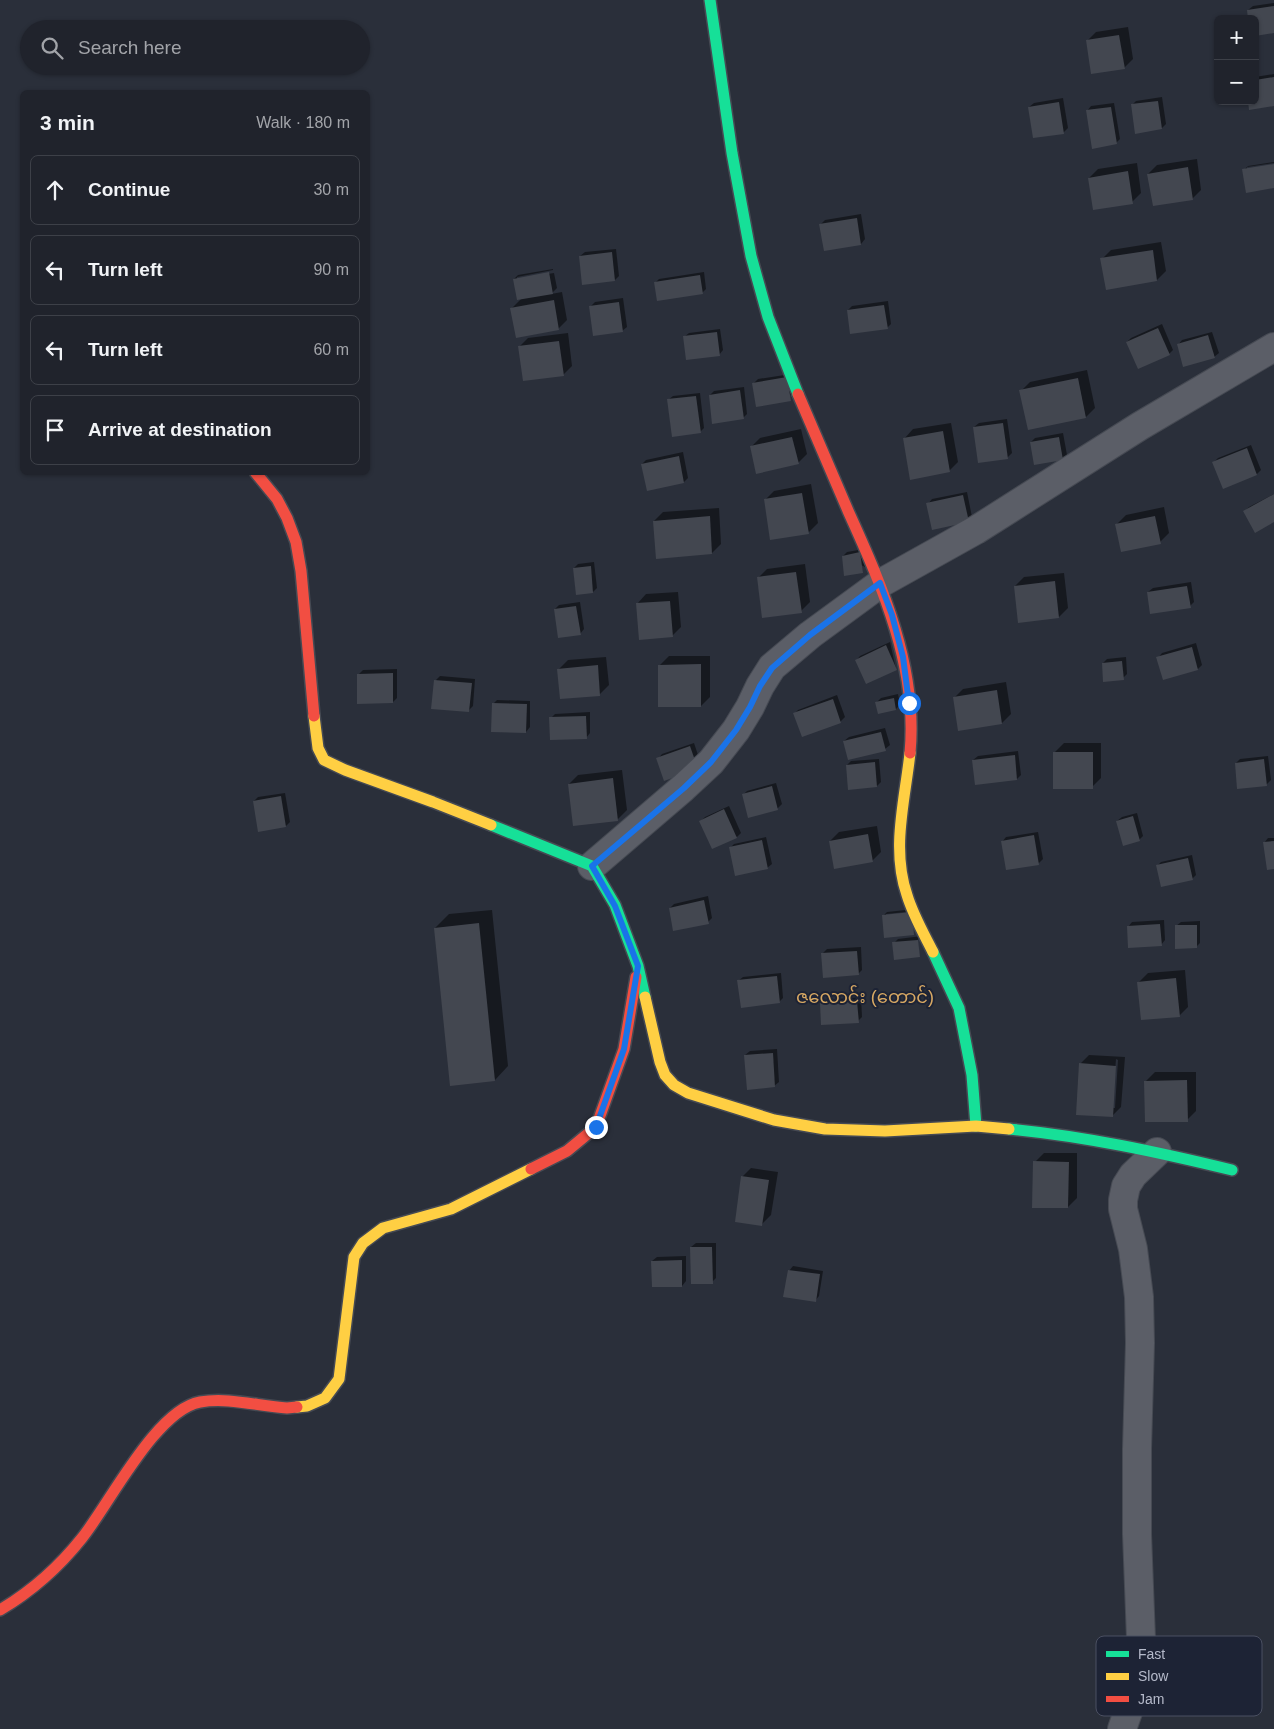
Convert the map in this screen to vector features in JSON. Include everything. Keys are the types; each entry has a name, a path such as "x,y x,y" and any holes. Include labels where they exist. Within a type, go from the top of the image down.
{"street":[{"path":"710,0 745,236 767,315 880,583 892,615 903,657 911,738 901,808 899,855 901,876 907,896 959,1008 972,1075 976,1126"},
{"path":"592,866 684,788 711,762 736,730 772,668 810,635 880,583 976,530 1140,426 1274,347"},
{"path":"257,475 277,499 296,542 302,570 318,748 324,760 345,770 433,802 592,866 615,906 638,966 660,1062 665,1075 674,1085 688,1093 774,1120 825,1129 884,1131 976,1126 1050,1134 1158,1152 1232,1170"},
{"path":"0,1610 13,1603 67,1555 102,1512 139,1454 179,1411 194,1403 214,1399 292,1410 311,1405 333,1391 339,1379 354,1257 363,1243 372,1235 383,1228 398,1223 450,1209 566,1151 596,1127 624,1049 638,966"},
{"path":"1141,1636 1137,1534 1139,1297 1133,1249 1123,1209 1123,1200 1126,1186 1133,1176 1158,1152"},
{"path":"1122,1729 1127,1716"}],"building":[{"path":"1274,6 1274,33 1259,35 1259,15 1248,15 1247,10"},
{"path":"1119,35 1125,69 1091,74 1086,40"},
{"path":"1274,77 1274,106 1249,110 1248,105 1259,105 1259,79"},
{"path":"1158,101 1162,129 1135,134 1131,104"},
{"path":"1059,102 1064,134 1033,138 1028,107"},
{"path":"1111,107 1117,144 1092,149 1086,110"},
{"path":"1274,164 1274,188 1246,193 1242,169"},
{"path":"1188,167 1193,200 1153,206 1147,174"},
{"path":"1128,171 1133,204 1093,210 1088,178"},
{"path":"857,218 861,245 824,251 819,224"},
{"path":"1153,250 1157,281 1106,290 1100,258"},
{"path":"612,252 615,281 582,285 579,256"},
{"path":"549,272 553,294 517,300 513,279"},
{"path":"700,275 703,294 657,301 654,282"},
{"path":"554,300 559,330 516,338 510,308"},
{"path":"619,302 623,332 593,336 589,306"},
{"path":"884,305 888,329 850,334 847,310"},
{"path":"1158,328 1170,355 1138,369 1126,342"},
{"path":"717,332 720,356 686,360 683,336"},
{"path":"1208,335 1215,358 1183,367 1177,344"},
{"path":"559,341 564,376 523,381 518,346"},
{"path":"787,377 791,401 756,407 752,383"},
{"path":"1078,378 1086,418 1028,430 1019,390"},
{"path":"740,390 744,419 712,424 709,395"},
{"path":"696,396 701,433 672,437 667,399"},
{"path":"1003,423 1008,459 978,463 973,427"},
{"path":"943,431 950,472 910,480 903,438"},
{"path":"792,437 799,464 756,474 750,446"},
{"path":"1059,437 1063,460 1034,465 1030,442"},
{"path":"1247,448 1257,475 1223,489 1212,462"},
{"path":"679,456 684,483 647,491 641,464"},
{"path":"802,493 809,534 770,540 764,499"},
{"path":"1274,494 1274,522 1255,533 1243,511"},
{"path":"963,495 969,522 932,530 926,503"},
{"path":"710,516 712,554 656,559 653,521"},
{"path":"1155,516 1161,544 1121,552 1115,524"},
{"path":"860,552 863,573 844,576 842,556"},
{"path":"591,566 593,593 576,595 573,568"},
{"path":"796,572 802,613 762,618 757,577"},
{"path":"1055,581 1059,618 1018,623 1014,586"},
{"path":"1187,586 1191,608 1150,614 1147,592"},
{"path":"670,601 673,637 639,640 636,603"},
{"path":"576,606 581,635 558,638 554,609"},
{"path":"886,645 897,670 866,684 855,660"},
{"path":"1192,647 1198,670 1163,680 1156,657"},
{"path":"1122,661 1124,680 1103,682 1102,663"},
{"path":"701,664 701,707 658,707 658,665"},
{"path":"598,665 600,696 560,699 557,669"},
{"path":"393,673 393,703 357,704 357,674"},
{"path":"434,680 472,683 469,712 431,709"},
{"path":"997,690 1002,724 958,731 953,697"},
{"path":"894,698 896,710 878,714 875,702"},
{"path":"833,699 841,723 802,737 793,713"},
{"path":"492,703 527,704 526,733 491,732"},
{"path":"586,716 587,739 550,740 549,717"},
{"path":"881,732 886,751 848,760 843,741"},
{"path":"690,746 698,769 664,781 656,758"},
{"path":"1053,752 1093,752 1093,789 1053,789"},
{"path":"1015,755 1017,780 975,785 972,760"},
{"path":"1264,759 1267,786 1237,789 1235,763"},
{"path":"875,762 877,787 848,790 846,765"},
{"path":"613,778 618,821 573,826 568,784"},
{"path":"772,786 778,810 748,818 742,794"},
{"path":"281,796 286,827 258,832 253,801"},
{"path":"724,809 737,838 712,849 699,821"},
{"path":"1133,816 1140,841 1123,846 1116,821"},
{"path":"868,834 873,862 834,869 829,841"},
{"path":"1034,835 1039,865 1006,870 1001,841"},
{"path":"762,840 768,869 735,876 729,847"},
{"path":"1274,841 1274,869 1267,870 1263,842"},
{"path":"1188,858 1193,880 1161,887 1156,865"},
{"path":"704,900 709,924 673,931 669,908"},
{"path":"912,912 914,935 884,938 882,915"},
{"path":"479,923 495,1081 450,1086 434,928"},
{"path":"1160,924 1162,946 1128,948 1127,926"},
{"path":"1175,925 1197,925 1197,948 1175,949"},
{"path":"918,940 920,957 894,960 892,942"},
{"path":"857,951 859,975 823,978 821,953"},
{"path":"777,976 780,1003 741,1008 737,980"},
{"path":"1176,978 1180,1017 1141,1020 1137,982"},
{"path":"857,1001 859,1023 821,1025 820,1003"},
{"path":"773,1053 775,1087 747,1090 744,1055"},
{"path":"1079,1063 1116,1066 1113,1117 1076,1115"},
{"path":"1187,1080 1188,1122 1145,1122 1144,1081"},
{"path":"1033,1161 1069,1162 1068,1208 1032,1208"},
{"path":"741,1176 769,1180 762,1226 735,1222"},
{"path":"690,1247 712,1247 713,1284 691,1284"},
{"path":"682,1260 682,1287 652,1287 651,1261"},
{"path":"788,1270 820,1274 816,1302 783,1297"}],"traffic: fast":[{"path":"710,0 732,153 751,256 768,317 798,394"},
{"path":"491,825 592,866 615,905 638,966 645,997"},
{"path":"933,952 959,1008 972,1075 976,1126"},
{"path":"1009,1129 1121,1145 1232,1170"}],"traffic: slow":[{"path":"314,716 318,748 324,760 345,770 491,825"},
{"path":"910,753 901,824 900,860 902,878 909,902 933,952"},
{"path":"645,997 660,1062 665,1075 674,1085 688,1093 774,1120 825,1129 885,1131 976,1126 1009,1129"},
{"path":"297,1407 307,1406 325,1398 339,1379 354,1257 363,1243 383,1228 451,1209 531,1169"}],"traffic: jam":[{"path":"798,394 874,570 895,629 909,690 911,721 910,753"},
{"path":"257,475 277,499 296,542 301,571 314,716"},
{"path":"531,1169 567,1151 596,1127 624,1049 636,977"},
{"path":"0,1610 34,1587 64,1559 82,1538 151,1439 183,1409 200,1402 211,1401 243,1402 287,1408 297,1407"}],"district":[{"name":"ဇလောင်း (တောင်)","path":"865,997"}],"route":[{"path":"596,1127 624,1049 638,966 615,906 592,866 684,788 711,762 736,730 772,668 810,635 880,583 892,615 903,657 909,703"}]}
